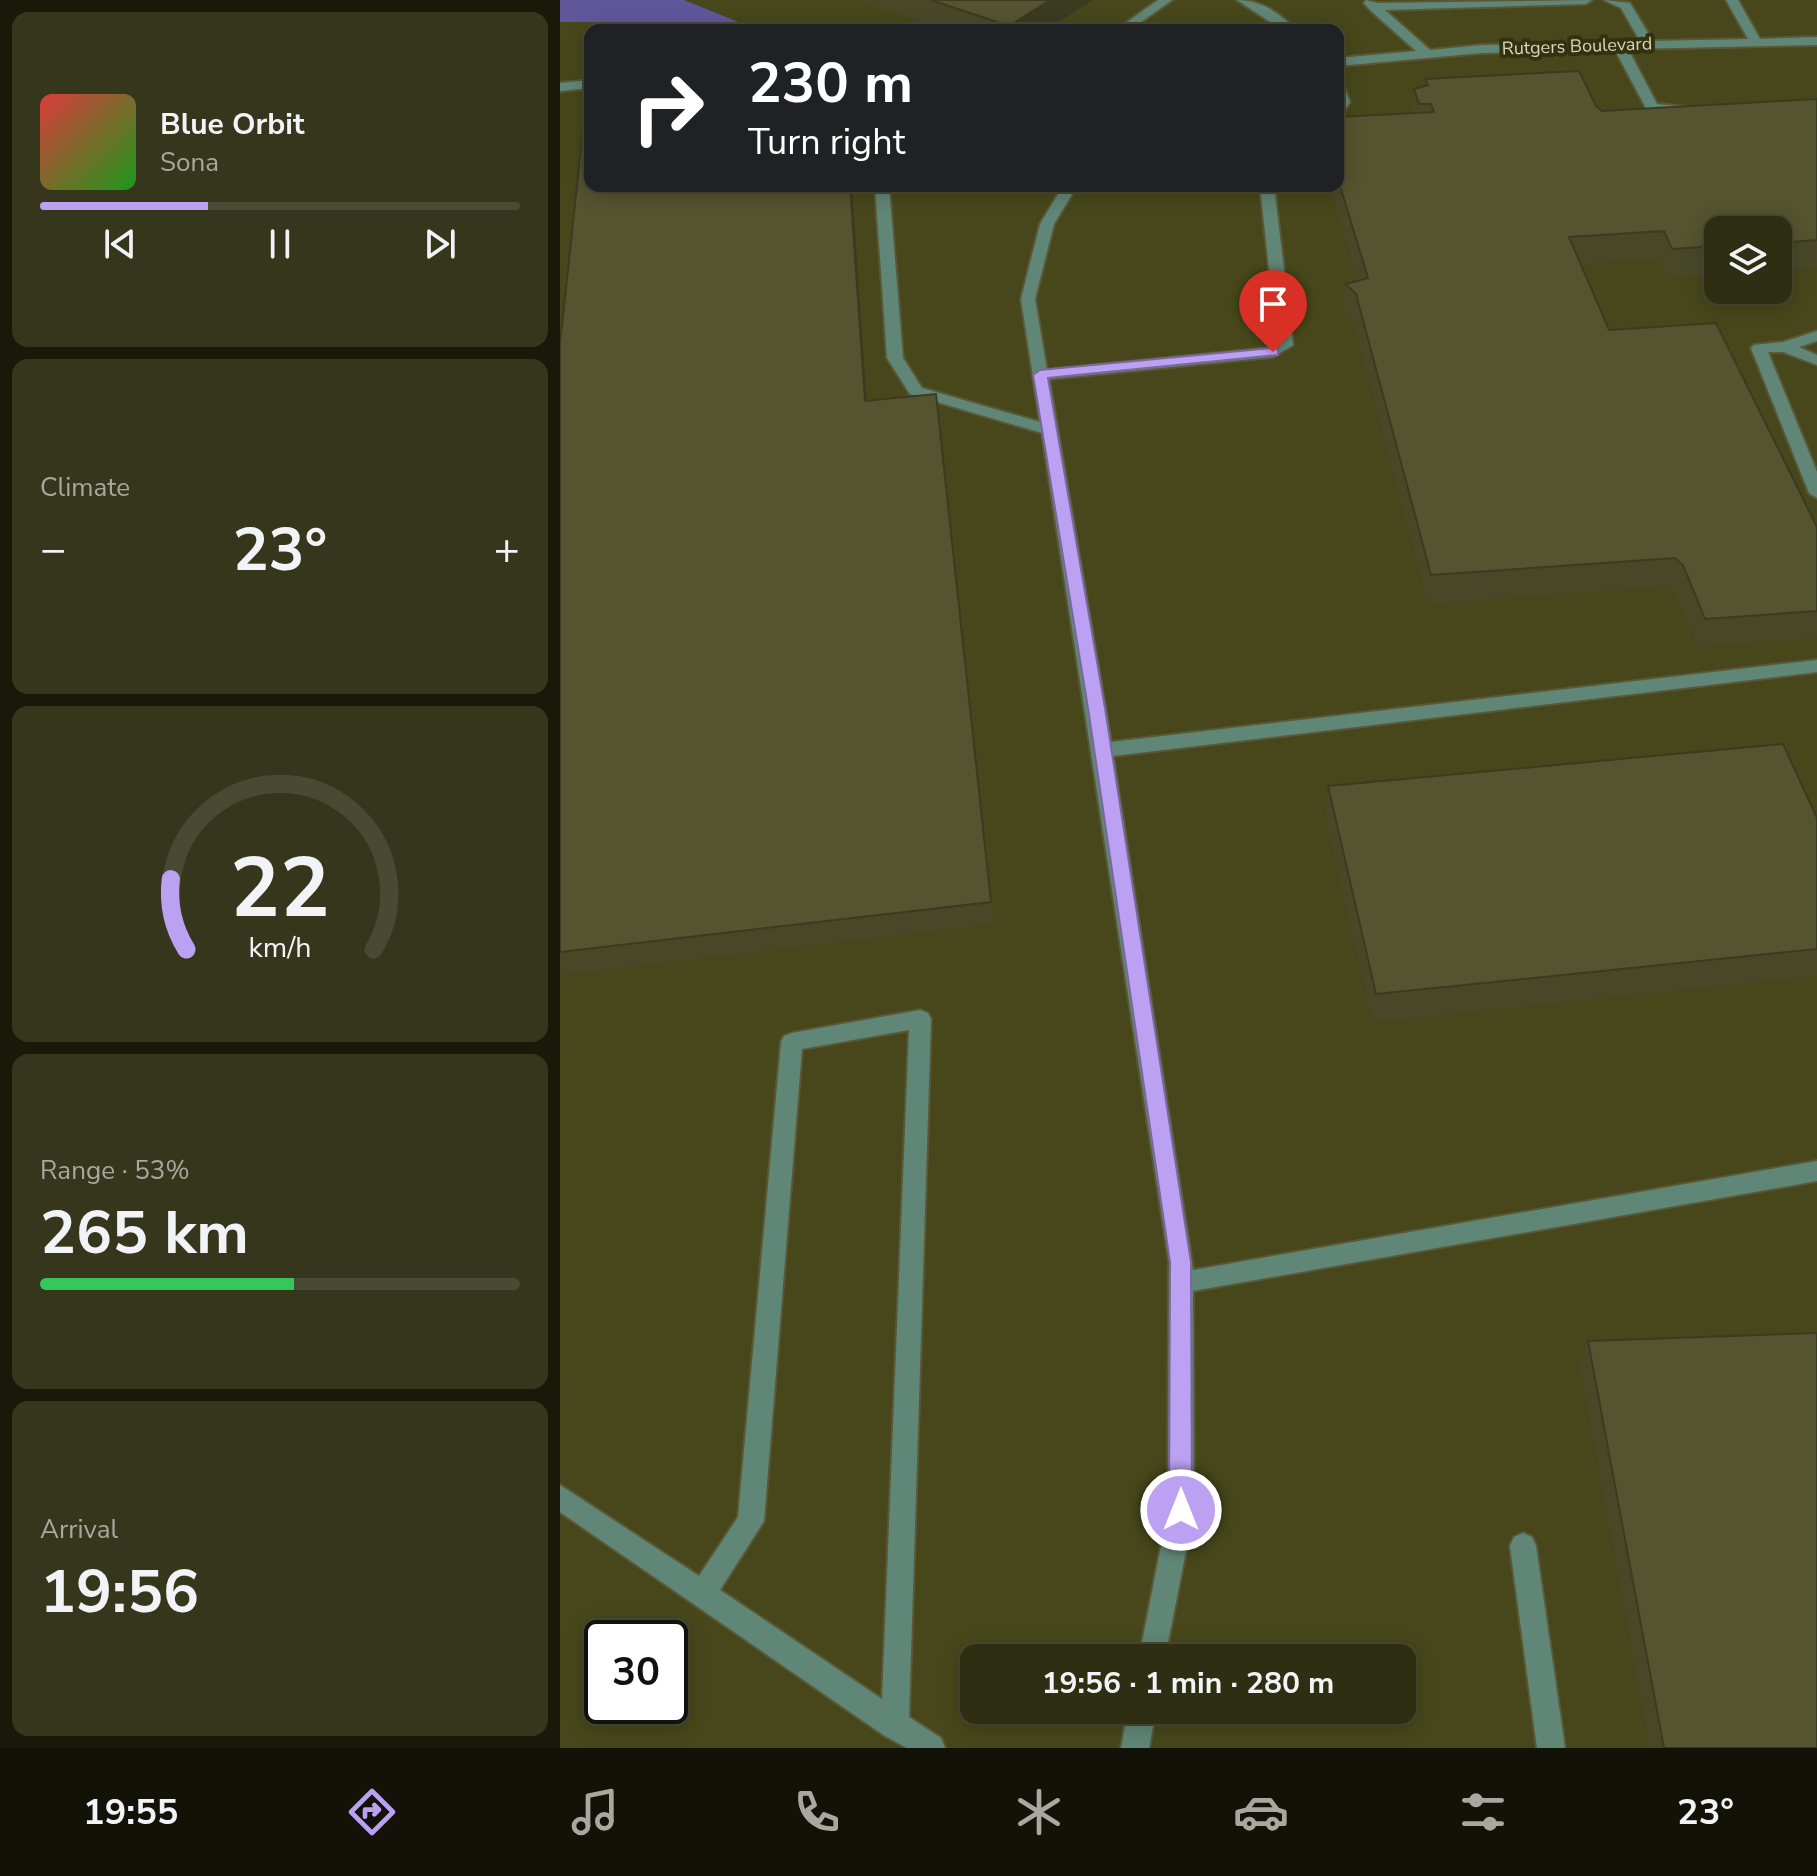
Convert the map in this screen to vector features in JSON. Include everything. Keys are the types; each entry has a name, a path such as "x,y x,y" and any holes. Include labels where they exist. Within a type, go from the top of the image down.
{"street":[{"path":"1131,24 1166,0"},
{"path":"1243,0 1266,11 1282,24"},
{"path":"1371,4 1586,0"},
{"path":"1610,0 1626,6 1648,44"},
{"path":"1732,0 1755,41"},
{"path":"1371,4 1427,54"},
{"name":"Rutgers Boulevard","path":"1344,61 1427,54 1619,45 1817,41"},
{"path":"1619,45 1652,107 1694,109"},
{"path":"560,87 584,85"},
{"path":"882,192 895,358 916,391 1050,430"},
{"path":"1064,192 1058,199 1039,250 1028,299 1103,750 1181,1262 1181,1510 1155,1644"},
{"path":"1040,375 1273,352 1285,345 1268,192"},
{"path":"1817,336 1785,347 1759,348 1817,493"},
{"path":"1785,347 1817,360"},
{"path":"1103,750 1817,666"},
{"path":"702,1594 751,1521 792,1042 920,1019 895,1726"},
{"path":"1180,1283 1817,1171"},
{"path":"560,1497 931,1748"},
{"path":"1523,1546 1551,1748"},
{"path":"1135,1748 1139,1724"}],"shaded area":[{"path":"560,0 1817,0 1817,1748 560,1748"},
{"path":"560,0 684,0 741,23 560,22"}],"building":[{"path":"931,0 1050,0 1012,24 1003,24"},
{"path":"1579,71 1596,106 1602,111 1817,99 1817,240 1792,242 1792,216 1704,216 1704,247 1672,249 1664,231 1569,237 1609,330 1716,323 1817,527 1817,611 1705,619 1683,565 1675,558 1431,575 1356,294 1346,284 1368,278 1342,192 1344,117 1434,112 1431,104 1419,104 1414,89 1428,85 1425,79"},
{"path":"584,121 584,192 850,192 865,401 936,394 991,902 560,952 560,344"},
{"path":"1783,744 1817,818 1817,949 1376,994 1328,786"},
{"path":"1817,1333 1817,1748 1664,1748 1588,1341"}],"route":[{"path":"1181,1510 1181,1262 1096,708 1040,375 1273,352"}]}
